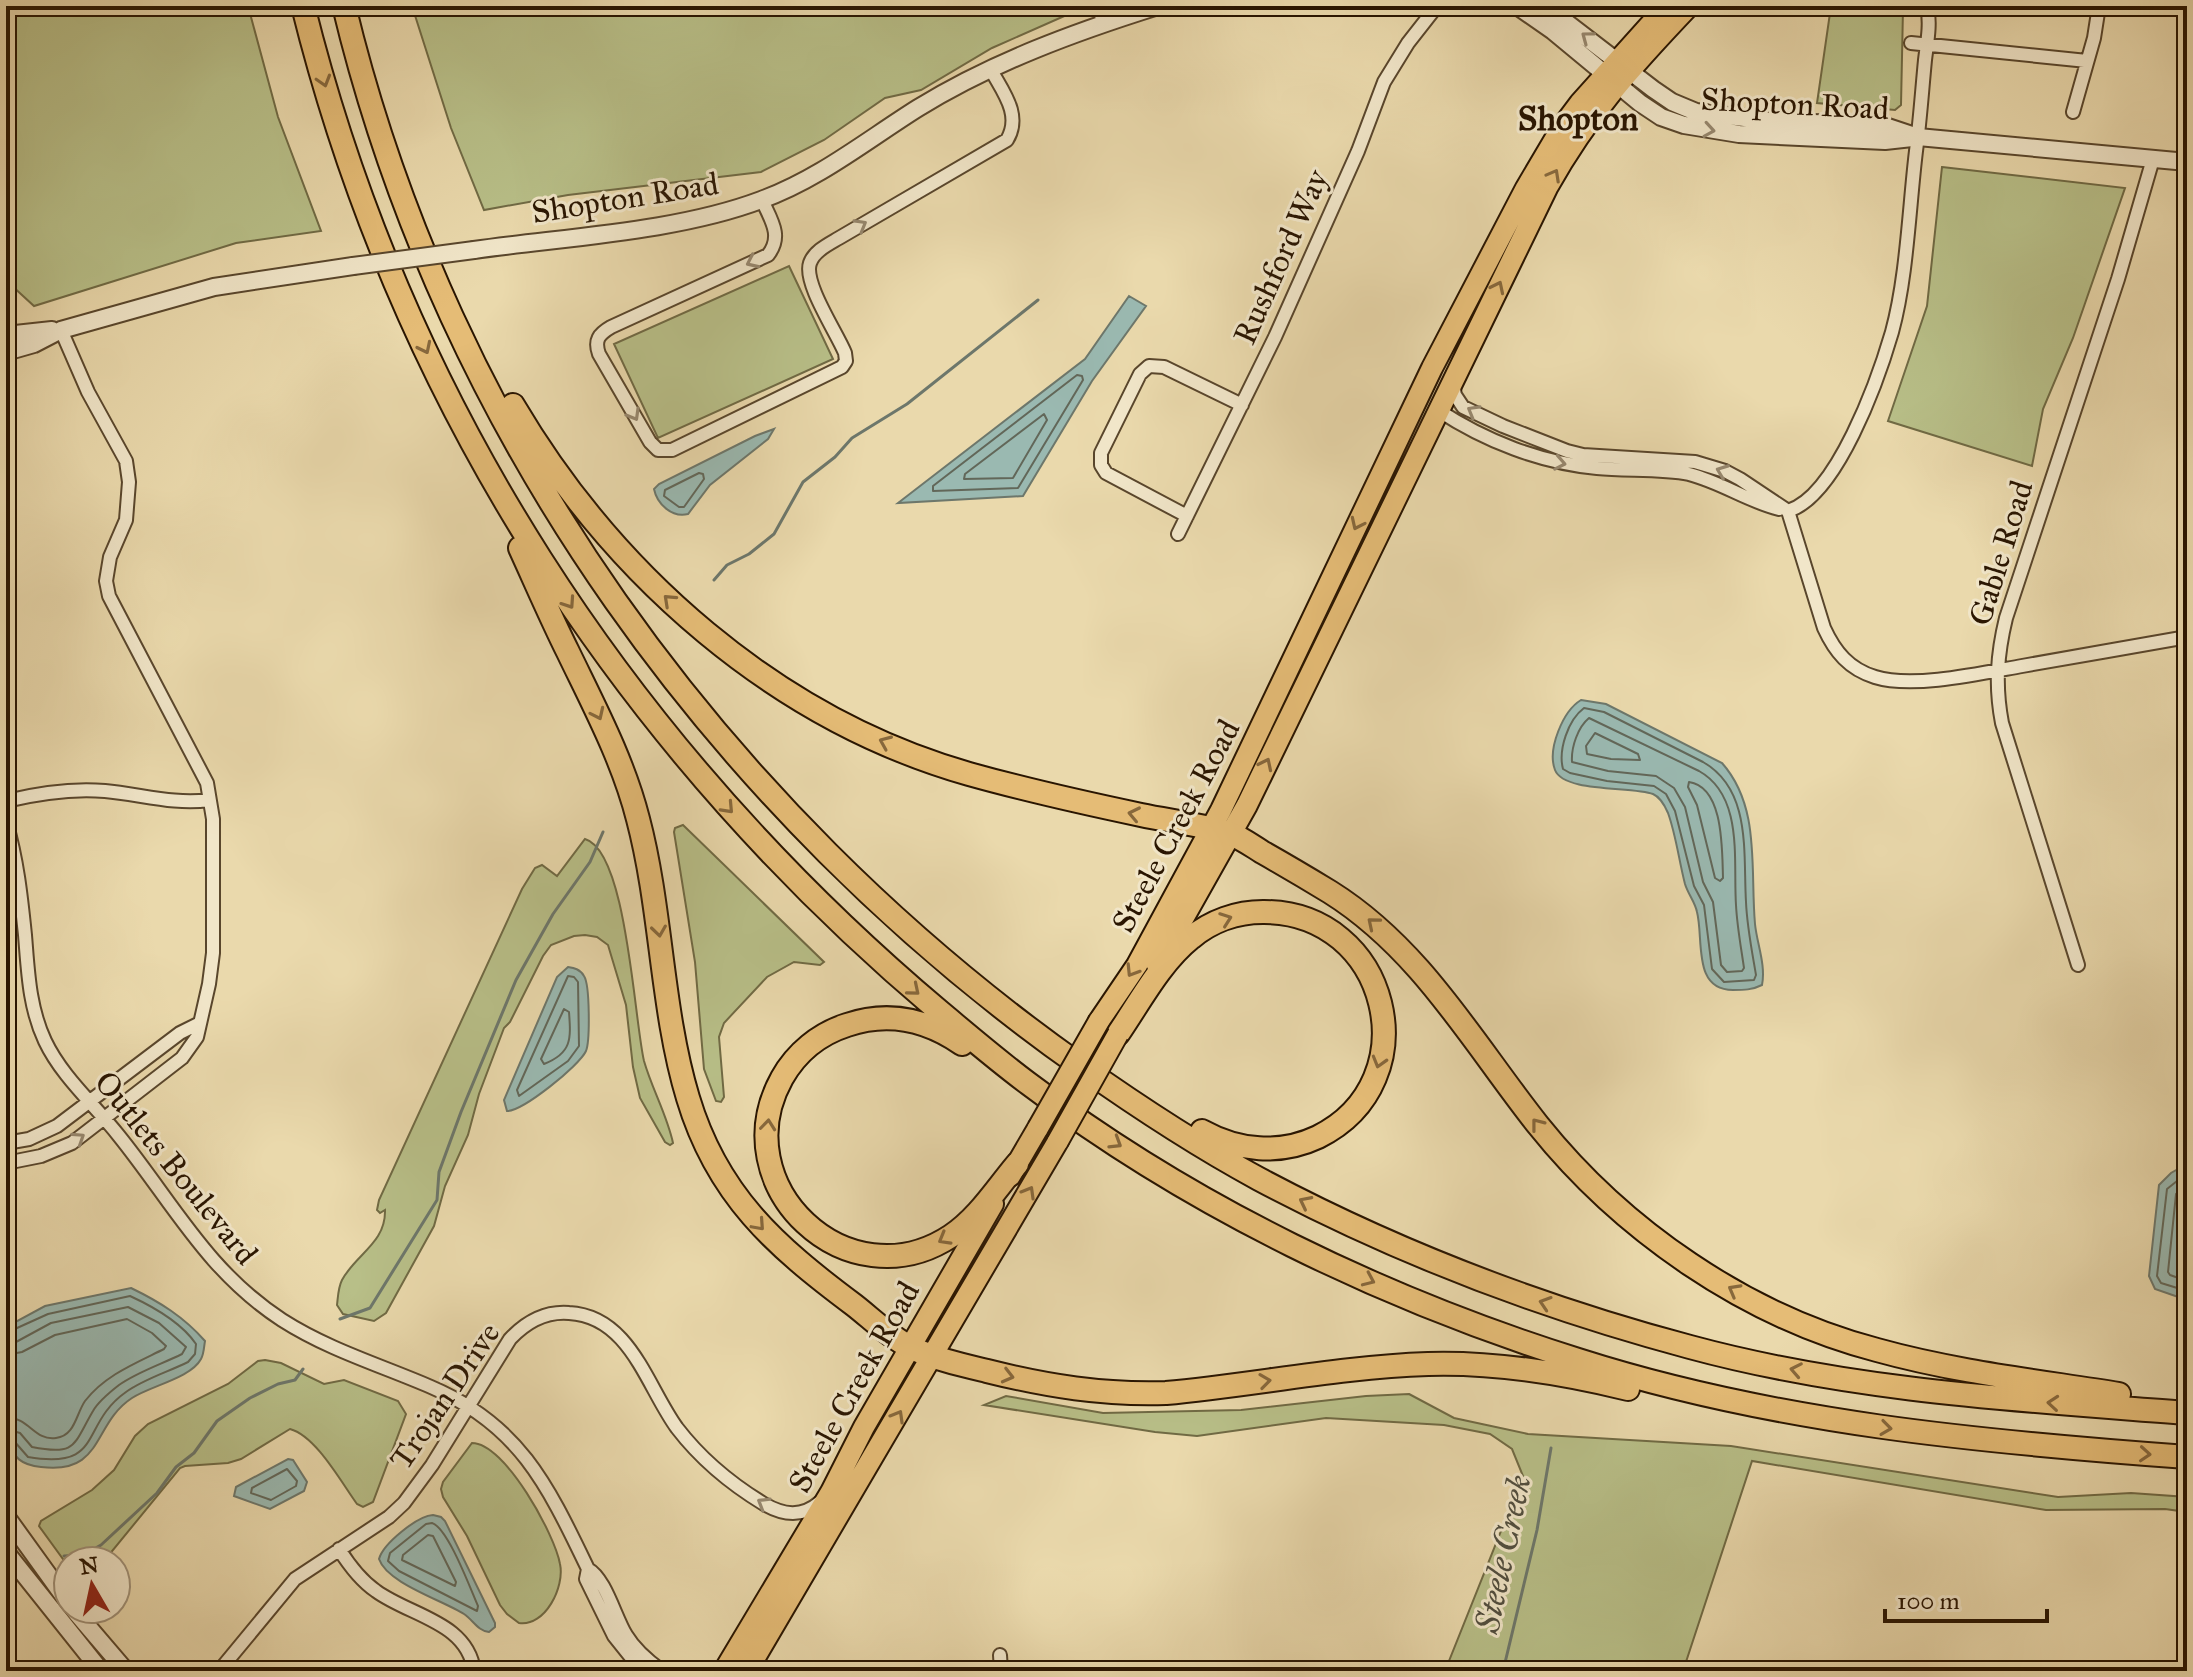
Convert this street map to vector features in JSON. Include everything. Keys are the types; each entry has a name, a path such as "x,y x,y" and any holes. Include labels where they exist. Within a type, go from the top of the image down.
{"highway":[{"path":"303,6 361,195 419,336 471,440 597,712 627,785 638,817 651,878 682,1074 704,1140 747,1212 796,1261 910,1347 932,1356 1046,1385 1101,1393 1196,1390 1383,1367 1430,1364 1489,1366 1557,1375 1649,1395 1851,1423 2068,1448 2187,1457"},
{"path":"344,6 391,166 422,246 505,420 564,525 652,653 735,756 789,816 918,941 1027,1028 1165,1124 1256,1177 1355,1227 1530,1299 1698,1350 1812,1374 1890,1387 2187,1413"},
{"path":"391,166 496,377 552,465 629,561 725,648 799,699 855,729 927,760 1011,785 1221,831 1354,908 1389,937 1426,975 1540,1128 1571,1163 1639,1226 1720,1282 1790,1319 1874,1350 1992,1374 2187,1406"},
{"path":"471,440 519,526 603,653 715,794 776,859 891,970 1028,1084"},
{"path":"1027,1028 1213,1137 1239,1146 1269,1149 1312,1139 1337,1125 1358,1105 1378,1068 1385,1038 1380,999 1369,970 1340,938 1303,917 1274,912 1225,918 1193,936 1109,1028"},
{"path":"1017,1164 976,1215 948,1238 933,1246 897,1255 864,1254 818,1235 781,1194 769,1162 766,1142 768,1121 778,1086 787,1070 809,1046 840,1027 872,1019 901,1018 934,1027 1028,1084 1142,1160 1227,1210 1342,1268 1437,1309 1550,1351 1641,1379 1851,1423"}],"main road":[{"name":"Steele Creek Road","path":"747,1671 1058,1141 1137,965 1221,831 1365,559 1548,186 1617,72 1667,6"},
{"name":"Steele Creek Road","path":"1221,831 1265,722 1365,508 1526,188 1562,127 1689,6"},
{"path":"1438,410 1434,400 1435,390 1456,349 1488,261"},
{"path":"1365,559 1400,463 1422,416 1422,408 1416,404"},
{"name":"Steele Creek Road","path":"724,1671 831,1492 910,1347 1038,1128 1109,1028"},
{"path":"737,1671 756,1634 752,1622"}],"street":[{"path":"1097,6 1104,22"},
{"name":"Shopton Road","path":"6,335 61,330 214,287 669,223 725,212 762,200 831,166 920,107 991,70 1104,22 1158,6"},
{"name":"Rushford Way","path":"1178,534 1275,337 1358,151 1384,82 1408,43 1437,6"},
{"name":"Shopton Road","path":"1517,6 1617,72"},
{"name":"Shopton Road","path":"1545,6 1661,117 1707,130 1885,141 1918,137 2187,162"},
{"path":"1438,410 1457,422 1549,461 1595,468 1685,473 1728,486 1765,506 1788,511 1816,494 1853,434 1892,332 1918,137 1927,45 1927,6"},
{"path":"2073,112 2094,38 2099,6"},
{"path":"1911,43 2087,61"},
{"path":"762,200 777,240 768,255 611,327 598,338 596,345 599,354 650,442 658,450 672,450 842,367 846,361 845,353 810,280 810,263 816,254 839,238 1007,140 1013,128 1013,115 991,70"},
{"name":"Gable Road","path":"2078,965 2002,723 1996,670 2006,618 2118,279 2153,159"},
{"path":"6,1163 61,1149 182,1058 193,1045 200,1023 208,994 213,953 213,819 207,783 109,596 106,581 110,557 126,520 129,482 126,461 88,392 61,330"},
{"name":"Shopton Road","path":"6,352 34,344 61,330"},
{"path":"1187,516 1106,473 1101,465 1101,453 1140,374 1149,366 1164,367 1242,405"},
{"path":"1453,380 1455,395 1463,407 1503,426 1583,455 1678,460 1725,471 1788,511 1824,628 1840,656 1861,672 1892,681 1996,670 2187,637"},
{"path":"6,801 80,790 176,801 209,800"},
{"name":"Outlets Boulevard","path":"6,822 15,853 27,975 42,1035 54,1057 105,1118 198,1245 262,1306 321,1343 430,1386 468,1406 510,1439 537,1471 554,1498 588,1569 597,1576 629,1641 662,1671"},
{"path":"6,1143 42,1134 57,1126 180,1033 200,1023"},
{"name":"Trojan Drive","path":"219,1671 295,1579 389,1517 404,1503 420,1483 506,1343 518,1330 552,1314 578,1314 601,1322 619,1336 685,1438 726,1477 758,1501 782,1513 807,1511 831,1492"},
{"path":"6,1516 52,1580"},
{"path":"339,1549 361,1579 379,1593 458,1636 469,1651 474,1671"},
{"path":"6,1552 101,1671"},
{"name":"Outlets Boulevard","path":"588,1569 586,1579 614,1636 642,1671"},
{"path":"87,1625 126,1671"},
{"path":"1000,1655 1001,1671"}],"green space":[{"path":"6,6 248,6 278,117 321,231 236,243 34,306 10,284 8,255 14,219 6,195"},
{"path":"412,6 1087,6 992,48 921,90 885,98 824,140 761,172 568,195 484,210 451,128"},
{"path":"1853,6 1902,6 1901,105 1895,110 1817,103 1830,13"},
{"path":"1942,167 2125,188 2073,338 2043,409 2032,466 1888,421 1927,306"},
{"path":"789,266 833,359 658,438 614,344"},
{"path":"683,825 824,962 820,965 794,962 767,977 724,1023 719,1037 724,1097 721,1102 716,1101 704,1069 695,962 674,832 675,828"},
{"path":"585,839 599,850 611,873 626,939 644,1061 673,1143 665,1142 640,1098 626,1005 608,945 597,937 585,935 551,945 504,1028 479,1094 468,1135 445,1186 434,1226 386,1313 374,1321 343,1314 337,1305 341,1283 381,1231 385,1210 380,1213 377,1210 379,1200 522,889 535,868 542,865 557,876"},
{"path":"258,1361 281,1363 324,1384 344,1380 398,1401 406,1414 373,1502 363,1507 357,1504 318,1450 300,1433 290,1429 241,1459 180,1468 117,1545 53,1545 39,1526 41,1521 92,1490 114,1470 135,1436 148,1424 228,1384"},
{"path":"1409,1394 1454,1418 1528,1434 1731,1446 2058,1497 2131,1493 2187,1497 2187,1512 2165,1509 2046,1510 1752,1461 1683,1671 1445,1671 1523,1476 1512,1449 1490,1434 1444,1425 1326,1418 1197,1436 984,1405 1006,1396 1103,1413 1241,1410"},
{"path":"472,1443 485,1447 513,1474 539,1513 556,1550 561,1573 556,1594 545,1612 528,1623 519,1623 500,1605 467,1536 443,1497 443,1482"}],"water":[{"path":"1129,296 1146,306 1092,381 1023,496 898,503 1085,359"},
{"path":"774,429 768,439 710,485 688,514 671,512 658,500 654,489 659,484"},
{"path":"1581,700 1606,704 1722,763 1734,780 1743,799 1751,839 1762,985 1744,990 1720,988 1711,982 1705,972 1697,912 1685,884 1671,821 1660,799 1643,792 1585,786 1561,777 1555,770 1553,752 1558,731 1568,713"},
{"path":"568,967 581,972 586,981 589,1013 586,1051 550,1087 525,1104 507,1111 504,1100 557,977"},
{"path":"2187,1164 2187,1300 2155,1289 2149,1276 2159,1185"},
{"path":"131,1288 171,1311 197,1332 205,1341 201,1359 180,1377 132,1398 119,1409 87,1456 76,1463 41,1467 23,1462 15,1456 6,1439 6,1327 45,1306"},
{"path":"288,1459 293,1460 307,1482 304,1491 270,1509 234,1496 236,1487"},
{"path":"433,1515 445,1521 495,1623 489,1632 464,1614 393,1576 379,1559 402,1532 418,1520"}],"waterway":[{"path":"714,580 727,565 749,554 774,534 803,482 835,457 852,438 907,404 1038,300"},
{"path":"340,1319 370,1308 437,1200 439,1172 516,980 553,914 590,862 603,832"},
{"path":"101,1545 157,1493 176,1467 194,1453 217,1421 250,1398 278,1384 295,1380 303,1369"},
{"name":"Steele Creek","path":"1503,1671 1537,1530 1551,1448"}],"district":[{"name":"Shopton","path":"1578,118"}]}
